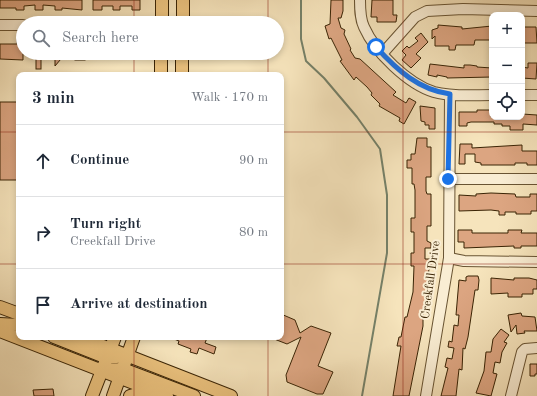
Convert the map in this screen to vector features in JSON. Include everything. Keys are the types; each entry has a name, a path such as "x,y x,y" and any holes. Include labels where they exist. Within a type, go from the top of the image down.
{"main road":[{"path":"162,0 162,16"},
{"path":"183,0 183,16"},
{"path":"161,60 161,72"},
{"path":"182,60 182,72"},
{"path":"0,307 16,313"},
{"path":"0,324 16,325"},
{"path":"0,331 16,337"},
{"path":"24,340 102,370 121,373 194,396"},
{"path":"64,340 109,353 128,356 231,396"},
{"path":"85,340 109,353"},
{"path":"92,396 114,340"},
{"path":"113,396 133,340"},
{"path":"121,373 165,395"},
{"path":"130,396 144,392 165,395"}],"street":[{"path":"360,0 363,26 382,54 414,82 428,90 450,94 489,94"},
{"path":"382,54 415,17 427,11 463,9 537,11"},
{"path":"0,25 16,25"},
{"name":"Creekfall Drive","path":"426,396 449,258 448,179 450,94"},
{"path":"525,94 537,94"},
{"path":"448,179 537,179"},
{"path":"449,258 464,261 537,262"},
{"path":"511,396 519,358 522,352 533,348"}],"building":[{"path":"0,0 82,0 82,10 62,8 62,10 55,10 55,6 43,5 43,10 35,10 35,5 24,6 24,10 16,10 16,8 0,8"},
{"path":"93,0 140,0 140,10 132,10 132,6 120,6 120,10 113,10 113,6 102,6 102,10 93,10"},
{"path":"331,0 343,0 343,11 341,18 338,18 341,28 345,30 344,34 351,49 350,50 355,58 360,59 396,92 393,95 406,103 409,98 416,102 404,124 399,121 400,118 379,106 380,104 371,95 372,93 367,87 356,77 354,80 340,61 342,60 331,38 329,39 325,26 330,24"},
{"path":"372,0 393,0 393,15 397,15 396,22 377,22 377,17 371,17"},
{"path":"438,25 462,27 462,29 489,26 489,40 475,40 474,45 456,45 455,50 449,50 449,46 435,46 435,36 432,39 432,30 438,28"},
{"path":"525,27 536,27 537,43 525,43"},
{"path":"421,33 428,42 416,54 421,58 411,68 402,60 406,55 402,51 407,46 409,48 418,41 415,38"},
{"path":"0,44 16,44 16,60 0,59"},
{"path":"36,60 41,60 41,69 36,69"},
{"path":"55,60 60,60 55,66"},
{"path":"528,63 537,63 536,79 525,78 525,68 528,68"},
{"path":"430,64 464,68 464,65 489,68 489,77 447,78 437,75 437,77 428,75"},
{"path":"0,102 16,102 16,180 0,180"},
{"path":"420,106 435,108 435,129 429,129 429,125 425,125 425,122 421,121"},
{"path":"477,110 489,110 489,120 525,120 525,114 537,115 537,125 523,124 523,130 510,130 510,126 494,124 494,122 471,122 467,123 467,126 459,126 459,112 477,112"},
{"path":"417,138 427,138 427,147 431,147 431,177 426,177 426,191 427,194 431,194 431,226 427,226 427,241 431,243 431,248 425,248 425,259 431,259 431,267 429,267 427,299 423,312 423,326 409,396 393,396 401,346 397,346 399,337 401,337 405,317 407,317 413,292 414,266 411,266 411,253 414,253 414,232 411,232 411,218 415,218 415,190 414,184 412,184 412,168 407,168 407,160 411,160 411,154 415,154"},
{"path":"460,144 472,144 472,148 522,145 522,151 537,151 537,165 515,163 515,165 481,165 481,163 475,162 475,154 465,154 465,164 459,164"},
{"path":"476,194 515,194 516,197 530,197 530,194 537,194 537,211 531,211 531,214 505,212 505,215 499,215 499,211 491,210 459,211 459,195 476,196"},
{"path":"458,230 472,230 472,233 508,233 508,230 522,230 521,233 537,233 537,246 521,246 521,248 514,248 514,246 464,248 464,242 458,242"},
{"path":"478,276 479,280 478,290 475,290 468,337 465,349 463,348 462,370 459,369 456,396 441,396 448,368 445,367 447,358 452,359 454,348 448,347 449,341 452,342 454,325 458,326 459,315 456,315 459,280 466,281 466,277"},
{"path":"491,278 514,280 514,278 529,278 537,280 537,289 533,289 533,294 522,294 522,297 508,297 508,293 491,294"},
{"path":"521,313 522,316 535,317 537,331 524,331 525,333 517,334 516,325 511,332 508,315"},
{"path":"284,315 295,320 300,333 311,326 331,333 318,366 333,372 323,394 317,394 287,382 286,375 301,337 287,344 277,340 284,340"},
{"path":"501,329 509,335 504,342 507,343 502,352 500,363 495,362 493,373 497,374 491,396 476,393 484,371 486,352 491,352 493,339"},
{"path":"176,340 206,340 205,343 216,347 214,354 199,348 197,354 190,352 191,349 178,344 179,341"},
{"path":"530,364 537,364 537,374 535,374 535,376 530,376"},
{"path":"53,389 54,396 34,396 33,390"}],"waterway":[{"path":"301,0 301,39 306,61 324,78 357,117 380,149 387,195 387,253 362,396"}],"route":[{"path":"376,47 388,60 414,82 428,90 450,94 448,179"}]}
